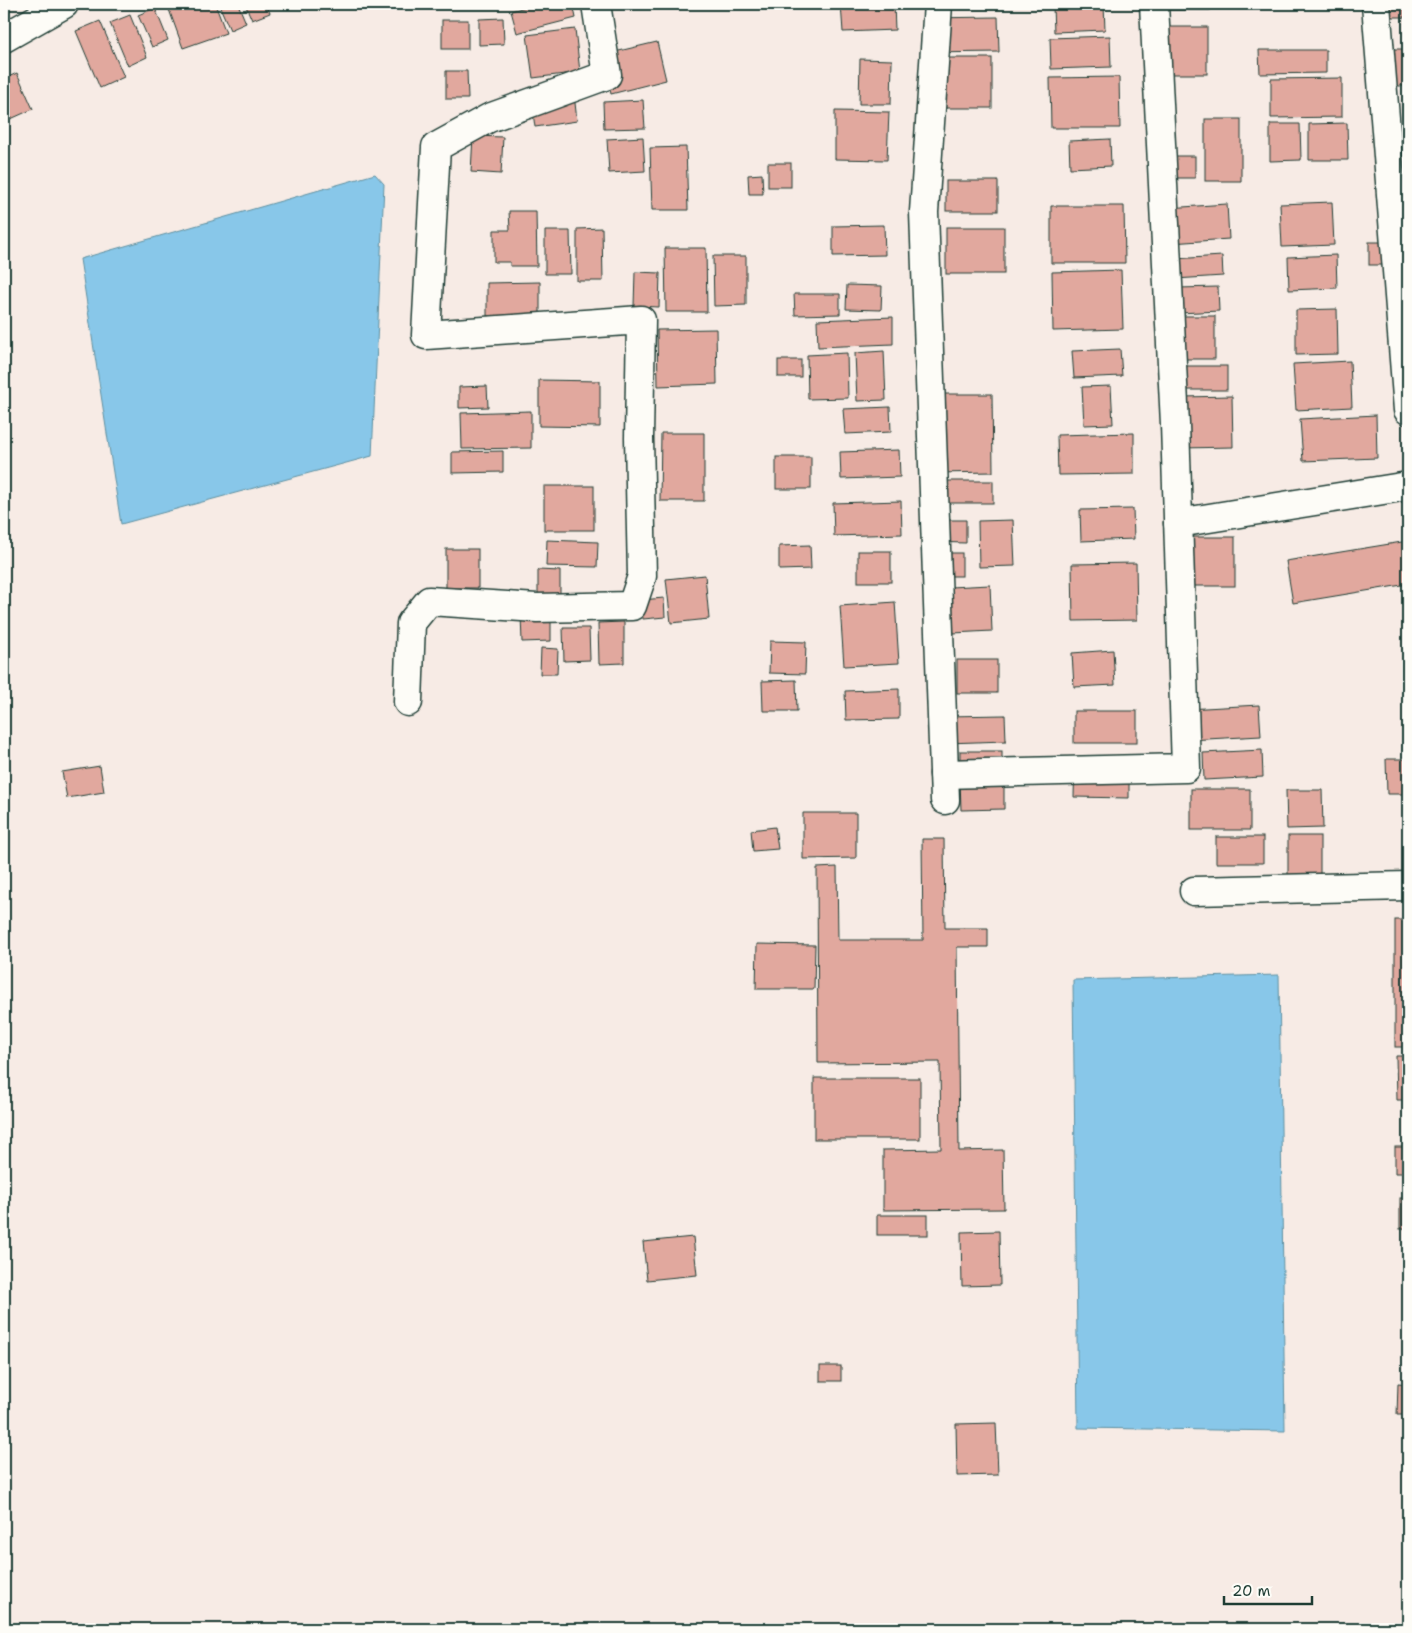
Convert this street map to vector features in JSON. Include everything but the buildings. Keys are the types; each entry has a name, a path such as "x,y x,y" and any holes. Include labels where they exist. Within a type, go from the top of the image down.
{"street":[{"path":"4,38 64,4"},
{"path":"408,702 411,623 429,601 537,608 632,606 642,576 639,438 641,320 426,335 436,146 489,118 607,75 596,4"},
{"path":"938,4 924,212 945,787 1186,768 1175,424 1154,4"},
{"path":"1376,4 1408,410"},
{"path":"1178,523 1408,486"},
{"path":"1194,892 1408,886"}],"water":[{"path":"375,174 384,184 372,456 121,524 80,259"},
{"path":"1279,975 1285,1431 1078,1428 1073,980"}]}
